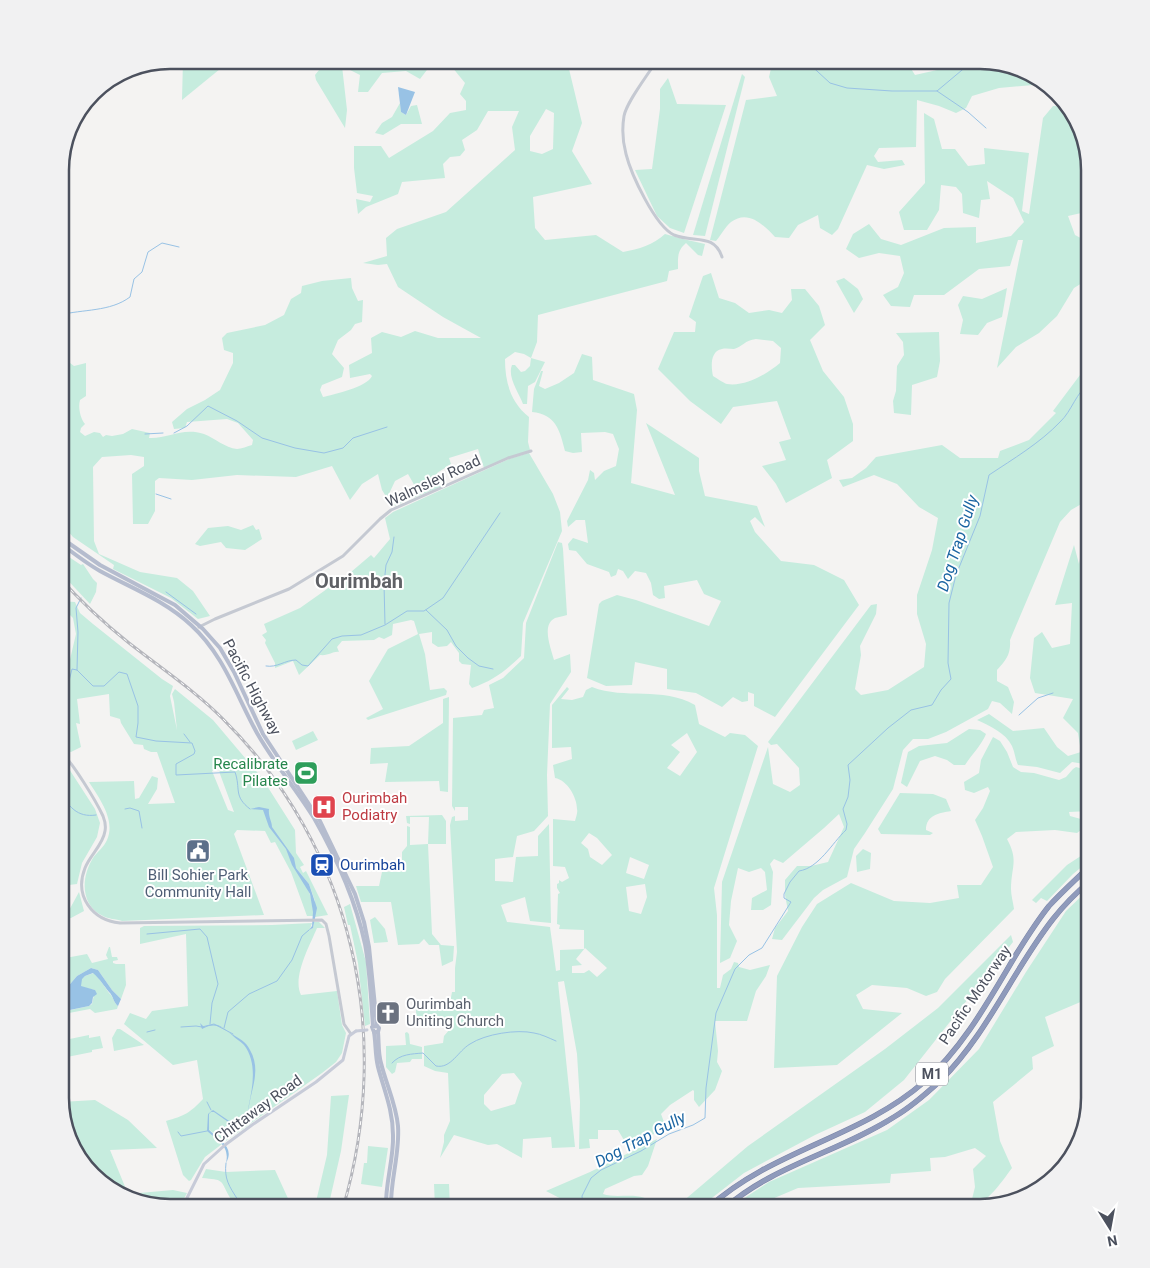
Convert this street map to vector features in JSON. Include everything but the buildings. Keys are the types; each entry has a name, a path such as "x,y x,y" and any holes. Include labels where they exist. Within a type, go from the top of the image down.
{"highway":[{"name":"Pacific Motorway","path":"718,1199 761,1169 871,1118 899,1101 924,1082 962,1041 1031,931 1049,907 1081,874"},
{"name":"Pacific Motorway","path":"736,1199 776,1174 861,1135 895,1117 920,1098 960,1059 1034,945 1054,918 1081,890"}],"main road":[{"name":"Pacific Highway","path":"69,545 100,571 165,605 195,629 215,652 258,735 311,814 338,867 358,916 365,944 377,1060 389,1103 393,1148 386,1199"},
{"name":"Pacific Highway","path":"69,548 175,606 213,639 227,660 260,729 317,816 349,880 360,908 368,940 374,1029 380,1060 395,1108 398,1127 398,1149 392,1199"},
{"path":"351,1034 356,1031 374,1029"},
{"name":"Chittaway Road","path":"186,1199 204,1164 232,1140 316,1082 342,1060 351,1034"}],"street":[{"path":"650,69 626,109 624,122 626,155 647,203 659,222 674,235 714,243 720,250 722,257"},
{"name":"Walmsley Road","path":"195,629 289,589 343,556 392,510 508,458 531,450"},
{"path":"69,760 104,819 104,836 85,868 82,885 83,898 91,911 103,919 120,923 310,919 324,921 329,936 344,1024 351,1034"}],"green space":[{"path":"183,69 220,69 182,100"},
{"path":"320,69 342,69 347,110 345,128 316,80 315,75"},
{"path":"348,69 428,69 420,79 406,71 382,73 368,92 358,92 360,75"},
{"path":"454,69 569,69 582,123 572,151 592,184 533,197 535,228 545,240 596,235 623,252 646,246 665,234 705,244 702,256 698,255 686,243 678,258 678,269 669,271 667,281 538,315 537,342 531,358 515,352 505,359 510,391 517,405 529,417 528,442 530,450 484,468 478,449 449,458 451,464 437,473 445,485 394,506 396,498 416,488 408,474 395,481 387,498 382,490 378,474 362,484 350,500 332,466 296,477 237,475 192,480 159,478 155,481 155,511 148,524 133,524 132,474 144,466 144,457 131,455 102,457 93,467 94,541 99,554 140,572 177,578 193,591 210,616 198,619 171,598 113,569 114,565 69,532 69,355 70,363 74,366 86,363 86,396 80,400 79,406 85,424 80,432 85,436 94,432 100,433 103,437 106,435 112,436 123,434 132,429 150,433 149,438 163,437 182,432 196,432 204,434 228,447 237,449 252,445 253,440 238,423 227,419 187,422 185,428 174,429 172,422 187,409 220,390 233,363 233,353 224,350 222,338 227,333 265,325 284,315 291,299 301,293 302,286 322,281 351,278 352,288 358,301 363,300 362,322 355,324 351,330 338,340 332,354 344,368 342,377 322,385 320,390 323,397 350,390 369,380 372,376 370,374 350,378 349,365 372,353 371,338 382,332 401,337 415,331 438,338 481,338 443,317 398,287 387,264 363,263 387,256 386,238 397,229 446,212 515,150 512,127 519,111 488,111 477,130 462,140 465,150 460,156 450,157 443,164 445,178 402,182 398,194 366,207 358,214 356,199 370,202 373,196 357,193 354,168 354,146 381,146 389,158 433,131 450,113 466,110 466,101 460,94 465,83","holes":["546,109 554,113 553,149 542,154 530,151 530,136"]},
{"path":"771,69 911,69 915,75 938,69 987,69 1019,76 1034,85 999,88 972,96 966,108 956,113 917,100 916,147 879,148 874,156 878,162 902,160 905,165 884,169 867,165 838,229 832,235 820,228 818,215 798,225 789,238 775,237 755,220 744,217 737,218 731,222 716,241 710,240 746,100 777,96 769,77"},
{"path":"742,74 745,77 705,236 693,235"},
{"path":"668,78 677,104 726,105 684,233 670,228 657,216 635,170 652,169 660,109 660,89"},
{"path":"400,103 401,112 406,115 411,106 417,105 422,124 401,124 383,135 375,133 382,123 392,117"},
{"path":"1053,106 1059,106 1071,125 1079,150 1081,213 1068,216 1075,235 1081,238 1081,284 1074,288 1057,316 1039,333 1016,347 997,368 1023,240 1018,240 1010,266 979,269 944,295 914,295 910,307 891,306 883,295 898,287 904,273 900,256 879,253 859,258 846,249 853,234 869,224 881,239 901,245 944,228 976,227 976,243 1011,236 1024,222 1013,198 987,181 990,199 981,200 979,218 963,213 962,194 956,187 941,185 939,210 927,230 904,230 899,212 925,183 924,113 934,119 942,149 955,149 968,166 985,164 984,148 1029,153 1022,211 1029,214 1043,118"},
{"path":"711,273 719,298 735,303 749,313 769,310 782,313 792,300 791,289 805,289 819,306 825,325 810,340 823,371 844,397 853,424 853,441 827,460 832,478 786,503 776,484 762,466 786,460 779,442 791,439 777,401 733,407 721,424 690,401 658,369 674,332 695,332 696,322 689,317 703,276","holes":["756,339 773,341 781,348 780,363 769,371 741,384 725,383 713,376 712,360 718,350 734,349"]},
{"path":"844,278 858,289 863,299 854,313 836,281"},
{"path":"1007,288 1002,317 987,323 978,335 960,334 963,320 958,305 963,296 982,299"},
{"path":"939,332 940,361 937,377 912,385 911,415 894,413 893,401 896,391 897,366 904,355 903,342 896,333"},
{"path":"582,354 592,357 593,380 634,394 637,410 631,483 675,495 646,423 699,458 699,471 705,496 757,506 765,527 755,517 750,521 755,532 781,561 814,565 844,580 859,605 775,717 754,706 754,694 748,692 748,701 742,702 733,697 722,707 696,693 667,689 667,669 635,662 632,685 606,686 587,678 599,604 602,601 617,595 709,626 721,601 704,594 697,580 664,586 665,598 659,599 653,595 651,583 646,573 635,571 628,579 623,571 618,569 616,575 611,577 609,572 587,564 576,551 569,550 568,544 573,538 588,543 585,520 576,520 568,527 567,521 588,480 590,470 594,473 595,480 604,471 616,466 619,449 613,434 605,432 581,433 582,452 573,453 565,451 559,430 552,420 540,413 532,412 534,389 541,371 543,371 539,386 545,389 559,383 574,373"},
{"path":"531,358 545,362 535,382 528,386 527,404 523,404 512,380 511,370 512,365 515,365 521,372 530,366"},
{"path":"1080,375 1081,504 1071,510 1060,522 1010,640 1010,649 997,670 997,681 1008,687 1014,702 1012,714 1000,703 992,701 988,709 946,732 928,739 913,739 903,750 893,789 854,849 847,877 823,890 814,898 782,940 772,939 775,928 788,911 785,880 797,866 811,866 828,862 844,827 839,814 783,863 774,859 770,864 773,872 771,905 763,910 751,910 752,898 767,890 765,872 761,868 749,872 738,868 731,901 729,925 737,941 730,958 720,963 722,882 768,747 773,784 790,792 800,785 799,768 777,744 771,745 768,742 871,605 877,604 876,614 860,646 861,655 855,689 861,695 888,690 924,667 926,644 917,614 917,595 932,550 938,518 919,507 897,484 874,475 843,487 839,480 852,478 866,468 876,457 942,445 960,458 998,458 1000,451 1029,440 1056,413 1053,411"},
{"path":"529,453 553,494 560,512 562,531 523,623 521,656 509,667 493,679 472,688 469,684 471,665 462,664 459,661 459,653 451,642 447,646 438,647 432,643 432,632 419,634 425,654 430,690 444,688 447,691 446,695 368,720 366,718 383,709 369,681 388,649 418,634 414,621 393,624 392,635 384,639 379,637 374,640 342,641 337,647 339,652 320,655 299,675 293,661 275,668 275,663 265,643 266,640 262,635 267,632 264,624 300,608 351,572 371,555 374,558 390,539 385,518 393,512 509,459"},
{"path":"253,525 256,530 259,529 262,539 245,550 226,548 221,542 200,546 195,544 208,528 228,526 241,530"},
{"path":"558,542 562,543 567,615 551,621 548,637 554,660 570,654 571,672 550,704 547,775 548,816 534,831 517,836 513,857 495,859 495,881 513,882 516,857 538,856 538,836 549,824 551,923 530,921 525,897 501,905 507,922 550,927 556,971 560,970 560,950 584,949 584,930 559,929 560,925 557,924 558,894 560,893 557,884 559,880 562,882 569,878 565,867 553,866 553,819 575,821 577,804 564,782 555,778 553,765 572,759 571,747 552,748 552,705 567,687 569,689 561,699 572,700 583,697 586,690 592,687 617,693 670,696 695,705 699,724 725,737 730,733 745,735 758,746 714,888 717,915 717,988 720,988 723,975 731,969 734,962 738,963 739,967 750,970 770,965 766,976 756,991 747,1021 715,1021 718,1051 717,1062 722,1071 715,1090 699,1107 694,1100 693,1090 670,1105 661,1114 664,1122 676,1120 676,1123 628,1147 618,1130 598,1130 598,1139 589,1139 590,1148 579,1149 580,1102 577,1054 564,981 558,982 575,1147 552,1148 551,1137 523,1139 522,1158 497,1144 488,1145 454,1135 440,1158 444,1135 450,1121 448,1073 435,1071 424,1066 424,1046 443,1043 444,1036 450,1029 448,1022 416,1017 416,1008 449,1008 452,992 455,992 457,952 450,825 452,817 455,816 455,821 468,820 468,807 455,807 455,811 452,806 453,718 482,715 484,710 494,708 489,685 503,678 524,658 526,623","holes":["687,733 697,752 680,776 667,768 680,752 671,745","589,833 597,838 612,855 602,865 590,857 588,849 581,843","630,857 649,865 644,879 626,873","645,884 647,897 641,914 629,911 626,887","585,948 607,968 597,977 589,970 584,973 572,973 572,966 582,965 576,959","514,1073 522,1083 515,1104 491,1111 484,1104 484,1095 502,1074"]},
{"path":"1074,545 1079,564 1081,552 1081,752 1078,733 1063,718 1073,699 1035,693 1030,678 1034,638 1042,632 1052,648 1070,644 1072,603 1055,605"},
{"path":"69,557 81,565 83,564 97,583 96,592 90,604 69,582"},
{"path":"69,602 75,602 80,613 173,686 170,696 177,730 172,694 175,689 213,720 262,778 295,830 296,853 304,865 300,867 303,873 306,871 328,915 315,917 315,901 309,884 296,868 308,890 312,903 313,916 307,916 291,872 275,842 271,843 265,831 237,830 234,834 264,915 122,921 107,918 95,911 90,905 85,890 86,874 93,858 107,840 109,825 105,810 89,782 134,781 135,799 139,798 152,776 158,778 157,789 148,804 175,803 157,752 144,749 143,745 134,744 120,719 110,716 109,694 77,699 80,724 76,723 81,747 69,751 69,664 76,634 73,618 69,614","holes":["219,768 234,812 228,810 212,771"]},
{"path":"449,697 448,792 440,791 439,781 385,782 388,763 370,764 371,748 409,746 443,723 443,699"},
{"path":"989,714 1013,731 1044,728 1057,747 1068,756 1081,752 1081,764 1072,762 1060,773 1037,767 1018,765 1012,746 1006,737 977,720"},
{"path":"969,729 980,730 986,734 965,765 954,765 947,760 935,756 920,761 907,787 901,783 908,752 919,746 947,743"},
{"path":"313,731 318,740 296,750 292,741"},
{"path":"993,737 1000,741 1013,767 1021,772 1034,773 1059,780 1066,777 1076,767 1081,768 1081,811 1069,812 1070,816 1081,819 1081,830 1077,833 1055,830 1016,832 1007,839 1014,859 1011,889 1014,909 945,979 937,992 926,996 907,988 872,985 856,995 863,1009 902,1013 837,1065 774,1068 777,976 802,927 817,904 851,883 894,901 930,903 959,898 957,885 981,885 993,867 975,820 983,808 990,791 988,787 974,793 965,790 964,782 979,773 981,760"},
{"path":"69,769 95,809 100,823 97,837 82,863 77,884 69,885"},
{"path":"900,793 933,794 946,799 951,811 938,814 928,821 926,830 933,833 930,835 881,834 878,829"},
{"path":"442,815 446,821 446,844 428,844 429,817 410,817 410,824 407,823 406,816"},
{"path":"407,826 410,827 410,845 428,844 432,934 441,945 454,946 453,961 442,966 439,945 429,945 424,939 419,944 398,945 391,902 361,902 356,886 379,886 382,872 402,871 402,852 407,846"},
{"path":"863,849 871,853 870,869 857,872 856,856"},
{"path":"1081,856 1081,867 1047,901 1041,898 1036,903 1032,900 1067,865"},
{"path":"79,892 84,911 69,918 69,910"},
{"path":"1081,897 1081,1002 1045,1017 1054,1046 1032,1057 1033,1069 993,1102 1000,1141 1012,1168 986,1199 972,1199 975,1187 973,1169 986,1156 975,1148 945,1157 930,1158 931,1171 891,1174 890,1183 798,1188 772,1199 744,1199 769,1182 887,1130 929,1100 979,1049 1066,911"},
{"path":"350,904 366,962 370,1024 365,1026 358,963 344,907"},
{"path":"375,917 385,929 388,942 374,943 370,920"},
{"path":"314,922 319,922 325,928 317,928 310,943 300,970 299,988 301,995 337,991 342,1025 346,1033 342,1053 336,1062 322,1073 223,1143 208,1128 222,1144 205,1157 189,1181 183,1175 166,1121 186,1113 203,1099 197,1060 173,1065 124,1024 130,1013 146,1019 152,1011 188,1006 186,934 140,944 140,928 144,926 312,923 310,929 313,928"},
{"path":"1011,935 1013,942 904,1080 865,1112 815,1135 744,1173 711,1199 686,1199 748,1146 885,1049 938,1008"},
{"path":"110,947 112,957 117,957 118,960 113,961 113,963 125,964 126,985 121,999 98,970 91,968 77,976 69,985 69,957 87,954 92,963 108,959 106,955"},
{"path":"94,973 112,996 118,1006 117,1009 95,1013 90,1009 69,1013 69,1010 92,1004 95,990 81,987 81,979"},
{"path":"117,1029 120,1029 144,1045 114,1051 112,1038"},
{"path":"407,1032 410,1044 422,1047 422,1059 412,1059 410,1062 397,1063 395,1072 392,1074 386,1067 386,1046 406,1045 405,1033"},
{"path":"89,1035 89,1038 100,1036 103,1048 69,1057 69,1039"},
{"path":"349,1095 341,1151 330,1199 317,1199 327,1155 331,1096"},
{"path":"95,1100 128,1120 157,1148 110,1150 126,1189 98,1170 86,1154 74,1131 69,1102"},
{"path":"657,1139 648,1166 642,1175 634,1176 605,1189 603,1194 610,1196 639,1196 646,1199 561,1199 546,1191"},
{"path":"368,1146 388,1148 382,1187 361,1184 364,1163 367,1163"},
{"path":"206,1169 226,1172 275,1170 288,1199 231,1199 220,1181 202,1178"},
{"path":"434,1184 449,1184 450,1199 435,1199"},
{"path":"173,1190 187,1193 184,1199 163,1199 135,1193"}],"water":[{"path":"398,87 415,92 406,115 401,112"},
{"path":"259,807 269,809 272,827 294,858 296,868 309,884 317,908 313,928 309,930 312,926 313,912 310,894 292,865 286,849 269,827 263,810 250,809"},
{"path":"91,968 98,970 121,999 118,1006 111,994 93,973 82,979 81,986 95,990 97,994 93,997 92,1003 89,1006 69,1010 69,985 77,976"},
{"path":"227,1031 244,1042 255,1064 255,1078 247,1115 253,1081 251,1059 244,1045"},
{"path":"213,1110 237,1126 234,1126 214,1112 209,1114 209,1130 222,1141 229,1153 226,1163 225,1148 207,1131 208,1114"}],"waterway":[{"path":"815,69 830,83 847,88 892,91 937,91 963,69"},
{"path":"937,91 968,112 986,128"},
{"path":"69,313 105,308 122,302 130,297 134,279 142,272 148,252 162,243 179,247"},
{"name":"Dog Trap Gully","path":"582,1199 591,1178 601,1170 641,1151 669,1134 693,1125 705,1118 706,1088 716,1013 735,969 749,955 762,948 791,902 784,898 790,882 799,871 806,869 819,860 846,830 847,824 843,809 848,797 850,780 848,765 888,728 911,710 932,705 941,690 951,679 948,663 949,603 956,575 980,516 989,475 1052,430 1064,418 1081,391"},
{"path":"174,433 187,426 208,406 237,421 262,438 295,448 324,453 343,448 353,438 387,427"},
{"path":"145,434 163,433"},
{"path":"156,494 171,499"},
{"path":"266,666 274,666 296,660 302,665 308,666 332,639 342,636 361,635 385,625 407,611 424,611 443,598 500,513"},
{"path":"385,624 384,584 386,565 392,552 394,537"},
{"path":"166,592 196,614"},
{"path":"77,670 78,632 76,608 81,598"},
{"path":"426,610 447,630 456,646 468,658 479,666 493,669"},
{"path":"69,681 72,669 77,670 93,686 104,686 119,672 127,674 138,706 136,737 156,741 192,743 195,751 194,754 176,764 176,775 235,772 239,796 250,809"},
{"path":"1019,715 1038,698 1053,693"},
{"path":"184,734 190,742"},
{"path":"69,805 83,815 96,815"},
{"path":"125,809 130,808 139,811 142,828"},
{"path":"147,934 200,929 207,937 218,984 212,1003 210,1024"},
{"path":"224,1028 228,1012 249,994 277,981 292,960 302,936 309,930"},
{"path":"181,1027 202,1027 214,1024 233,1034"},
{"path":"147,1032 155,1030"},
{"path":"392,1063 402,1056 423,1053 436,1066 446,1065 476,1040 501,1033 527,1032 539,1034 556,1041"},
{"path":"207,1102 211,1110"},
{"path":"178,1132 181,1136 207,1131"},
{"path":"226,1163 228,1182 237,1199"}],"railway":[{"path":"69,588 111,628 189,689 223,719 268,770 304,825 332,885 351,947 362,1011 364,1076 358,1142 345,1199"}],"place":[{"name":"Recalibrate Pilates","path":"306,773"},
{"name":"Ourimbah Podiatry","path":"324,807"},
{"name":"Bill Sohier Park Community Hall","path":"198,851"},
{"name":"Ourimbah","path":"322,865"},
{"name":"Ourimbah Uniting Church","path":"388,1013"}],"district":[{"name":"Ourimbah","path":"359,581"}]}
